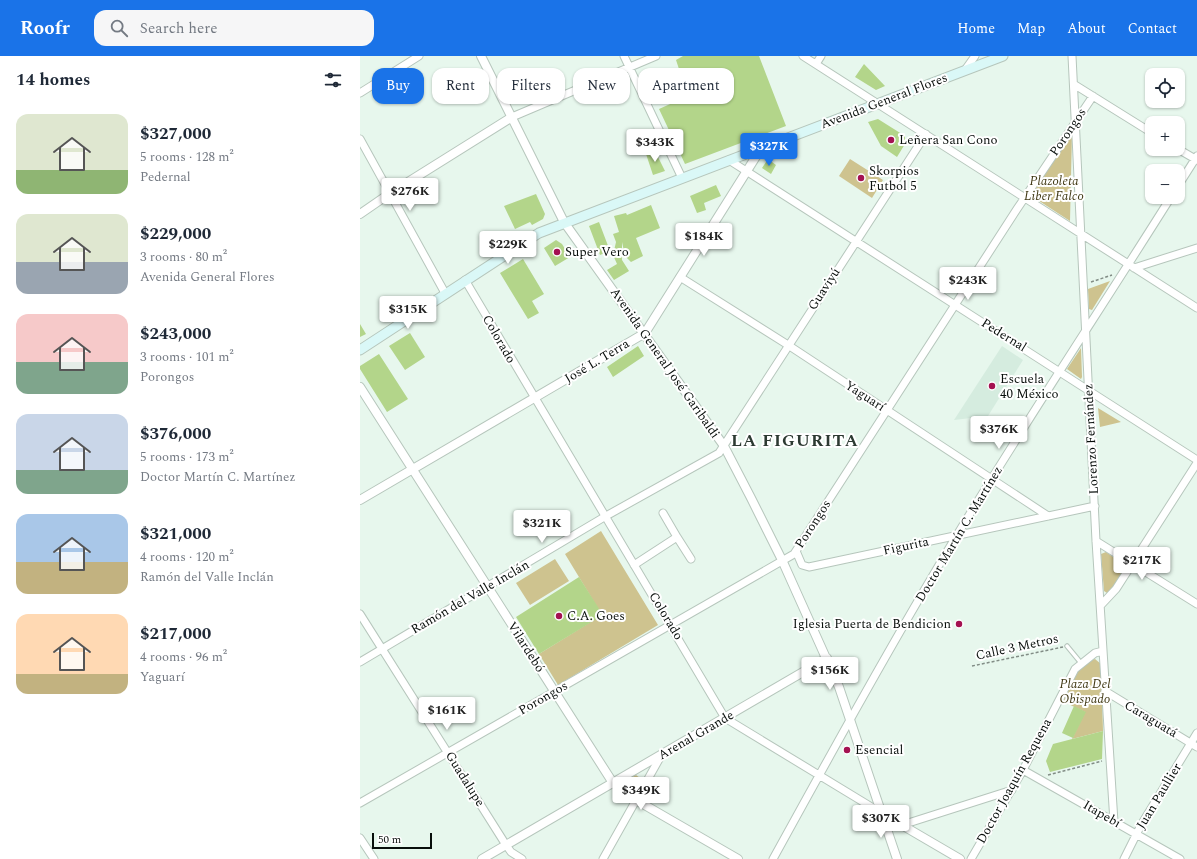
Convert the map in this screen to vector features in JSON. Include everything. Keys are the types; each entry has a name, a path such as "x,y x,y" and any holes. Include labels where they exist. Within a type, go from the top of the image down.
{"main road":[{"name":"Avenida General Flores","path":"360,350 539,233 564,222 1003,56"}],"street":[{"path":"360,93 419,56"},
{"name":"Avenida General José Garibaldi","path":"481,56 564,222 645,333 724,446 782,560 827,658 851,717 897,859"},
{"path":"624,56 682,178"},
{"path":"360,214 389,194 512,117 656,56"},
{"path":"803,56 1082,234 1129,268 1197,308"},
{"path":"816,64 821,56"},
{"path":"966,70 975,56"},
{"name":"Lorenzo Fernández","path":"1072,56 1075,85 1075,121 1082,234 1096,541 1114,822"},
{"path":"1075,85 1145,129"},
{"name":"Porongos","path":"360,803 789,557 796,551 1024,198 1093,96"},
{"name":"Guaviyú","path":"724,446 926,134"},
{"path":"360,139 445,294"},
{"name":"José L. Terra","path":"360,500 645,333 762,147"},
{"path":"1185,153 1196,159 1185,176"},
{"name":"Pedernal","path":"729,160 1060,370 1197,460"},
{"name":"Doctor Martín C. Martínez","path":"773,859 851,717 957,535 1060,370 1129,268 1167,204"},
{"path":"1129,268 1197,248"},
{"name":"Yaguarí","path":"680,277 788,345 1048,516"},
{"name":"Colorado","path":"465,280 534,399 671,624 725,718 819,776 960,859"},
{"name":"Vilardebó","path":"360,387 613,783 636,800 738,859"},
{"name":"Ramón del Valle Inclán","path":"360,662 606,516 719,453 724,446"},
{"path":"1101,605 1112,595 1197,463"},
{"name":"Figurita","path":"796,551 802,565 809,567 1095,506"},
{"path":"664,513 691,559"},
{"path":"634,565 677,537"},
{"path":"1096,541 1197,604"},
{"name":"Guadalupe","path":"360,614 506,845 511,852 522,859"},
{"name":"Doctor Joaquín Requena","path":"971,859 1023,770 1070,676 1081,663 1095,653 1103,651"},
{"name":"Arenal Grande","path":"482,859 827,658"},
{"name":"Caraguatá","path":"1106,691 1194,745"},
{"name":"Juan Paullier","path":"1124,859 1137,834 1194,745 1197,733"},
{"path":"603,859 662,754"},
{"name":"Itapebí","path":"1023,770 1180,859"},
{"path":"902,825 1012,790"},
{"path":"360,838 374,859"}],"lane":[{"path":"1066,646 1081,663"}],"path":[{"path":"1084,284 1129,268"},
{"name":"Calle 3 Metros","path":"972,666 1066,646"},
{"path":"1038,778 1110,759"}],"shaded area":[{"path":"1002,346 1023,360 988,416 954,420"}],"green space":[{"name":"Plazoleta Liber Falco","path":"1072,133 1070,221 1030,195"},
{"name":"Skorpios Futbol 5","path":"850,159 883,180 872,198 839,176"},
{"path":"1110,281 1092,310 1089,309 1088,289"},
{"path":"1081,348 1082,377 1081,379 1067,369"},
{"path":"1098,408 1121,422 1100,427"},
{"path":"601,531 658,625 558,685 539,654 602,615 565,554"},
{"path":"1106,552 1126,566 1111,591 1107,593 1104,591 1101,554"},
{"path":"555,559 569,581 530,605 516,583"},
{"name":"Plaza Del Obispado","path":"1095,659 1101,664 1103,731 1072,739 1085,712 1062,701 1075,676 1083,666"},
{"path":"636,775 640,778 634,788 629,787 624,781"}],"building":[{"path":"683,56 759,56 786,126 685,164 659,109 670,104 734,104 734,68 679,68 676,60"},
{"path":"864,64 885,86 876,90 855,77"},
{"name":"Leñera San Cono","path":"878,119 905,136 905,144 897,157 881,146 868,122"},
{"path":"655,151 665,171 653,175 646,154"},
{"path":"768,159 776,165 771,174 762,168"},
{"path":"716,185 721,196 704,203 706,210 697,213 690,196"},
{"path":"536,194 545,214 543,219 532,225 530,222 515,229 504,206"},
{"path":"651,205 660,228 636,238 643,256 631,262 625,256 622,242 622,260 629,271 614,280 607,270 617,264 613,255 616,242 613,234 619,232 614,216 626,213 627,215"},
{"path":"599,222 610,251 600,255 589,226"},
{"name":"Super Vero","path":"556,240 562,244 570,257 555,266 544,248"},
{"path":"523,259 544,294 532,301 539,313 528,319 500,273"},
{"path":"360,324 366,334 360,337"},
{"path":"410,333 425,357 405,370 389,346"},
{"path":"638,346 644,356 613,377 607,367"},
{"path":"379,354 408,399 387,412 360,369 360,366"},
{"name":"C.A. Goes","path":"579,577 603,615 539,654 516,617"},
{"path":"1074,706 1086,712 1073,738 1062,733"},
{"path":"1103,731 1102,759 1050,772 1046,761 1053,744"}],"place":[{"name":"Leñera San Cono","path":"891,140"},
{"name":"Skorpios Futbol 5","path":"861,178"},
{"name":"Super Vero","path":"557,252"},
{"name":"Escuela 40 México","path":"992,386"},
{"name":"C.A. Goes","path":"559,616"},
{"name":"Iglesia Puerta de Bendicion","path":"959,624"},
{"name":"Esencial","path":"847,750"}],"district":[{"name":"LA FIGURITA","path":"795,441"}]}
